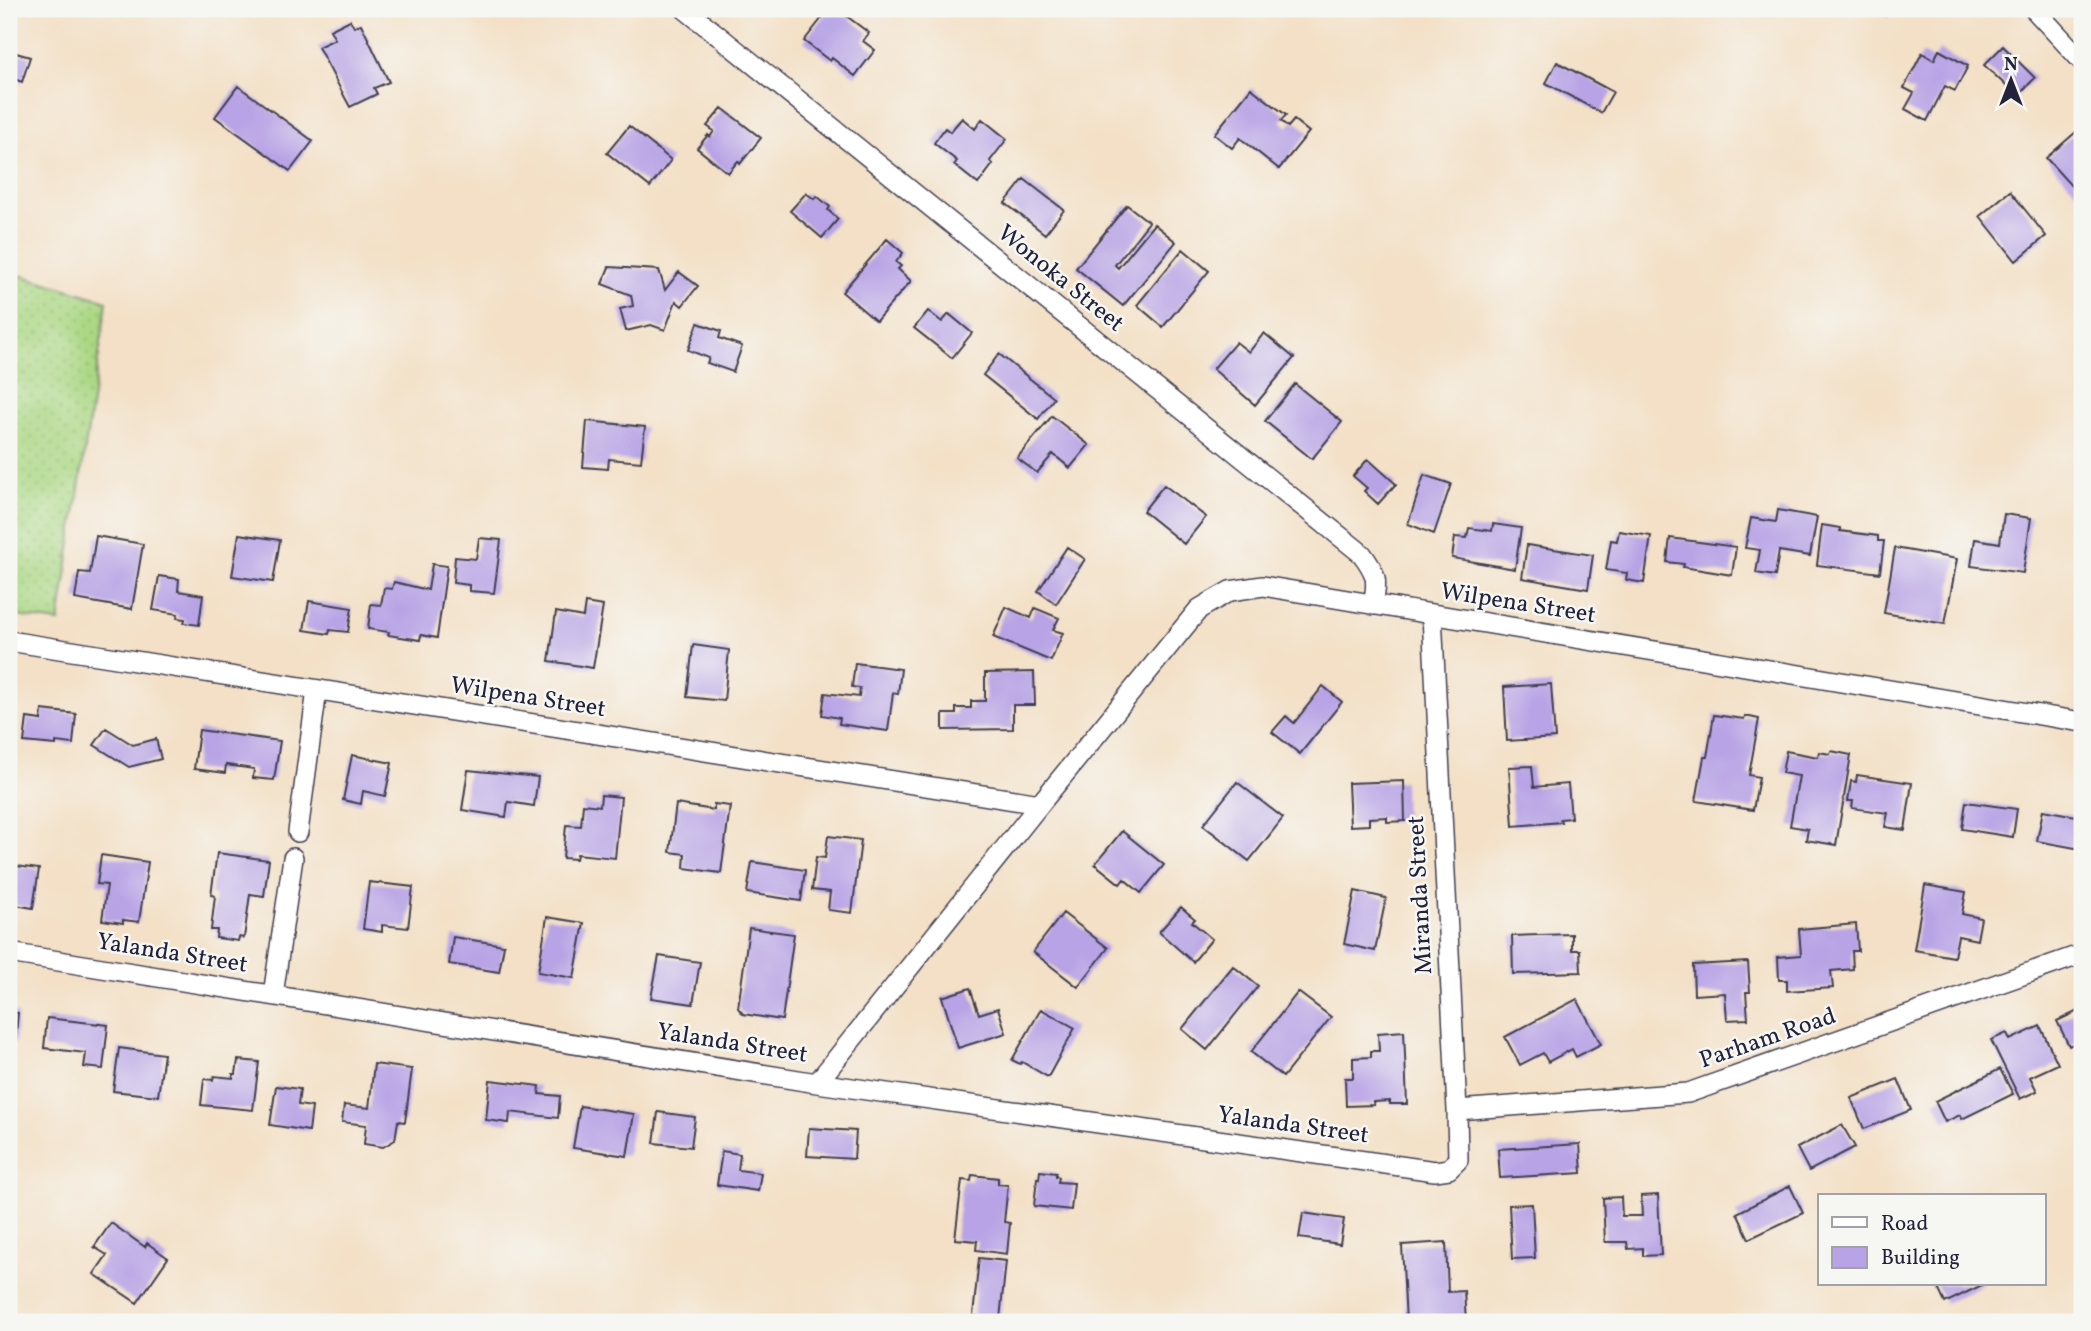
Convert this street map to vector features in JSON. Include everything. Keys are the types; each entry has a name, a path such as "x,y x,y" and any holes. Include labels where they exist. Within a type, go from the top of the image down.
{"street":[{"name":"Wonoka Street","path":"685,9 1362,554 1374,571 1377,586 1373,605"},
{"path":"2034,9 2082,61"},
{"name":"Wilpena Street","path":"817,1083 1199,609 1230,590 1263,586 2082,722"},
{"name":"Miranda Street","path":"1432,615 1457,1110 1458,1160 1449,1169"},
{"name":"Wilpena Street","path":"9,642 1040,804"},
{"path":"298,832 317,690"},
{"path":"273,995 293,858"},
{"name":"Yalanda Street","path":"9,953 817,1083 1435,1171 1449,1169"},
{"name":"Parham Road","path":"1457,1110 1688,1093 2082,954"}],"green space":[{"path":"9,272 107,301 59,622 9,615"}],"building":[{"path":"829,9 837,9 869,33 863,41 875,50 855,76 804,41"},
{"path":"1870,9 1888,9 1885,16"},
{"path":"350,20 354,27 361,24 389,82 374,88 377,94 350,107 318,47 335,39 330,30"},
{"path":"2003,46 2035,78 2017,96 1984,65"},
{"path":"1939,50 1968,66 1955,91 1945,86 1927,121 1905,109 1914,93 1904,88 1922,53 1934,60"},
{"path":"9,51 30,57 22,82 9,77"},
{"path":"1557,62 1613,92 1601,113 1546,83"},
{"path":"238,86 313,141 290,171 215,117"},
{"path":"1251,88 1286,115 1281,121 1288,127 1294,120 1309,132 1279,169 1240,138 1232,148 1214,134"},
{"path":"722,108 761,138 740,164 738,161 728,173 697,148 714,131 707,126"},
{"path":"962,118 975,129 982,119 1007,139 990,161 993,164 978,184 954,165 957,161 934,143 945,128 950,132"},
{"path":"629,126 671,160 650,187 607,153"},
{"path":"2076,132 2082,140 2082,198 2046,158"},
{"path":"1024,179 1064,210 1045,234 1005,203"},
{"path":"2010,191 2046,236 2016,261 1980,216"},
{"path":"806,193 814,199 817,196 830,207 828,210 838,219 822,238 790,211"},
{"path":"1127,205 1149,222 1115,265 1118,268 1154,224 1176,242 1123,306 1076,268"},
{"path":"887,239 903,253 896,262 901,266 898,269 911,281 876,321 842,292"},
{"path":"1183,249 1209,271 1163,327 1137,305"},
{"path":"609,267 659,270 665,290 679,272 698,286 682,306 676,301 665,330 651,325 626,331 620,309 633,306 631,295 602,284"},
{"path":"928,311 942,322 949,314 972,333 952,358 914,328"},
{"path":"698,323 721,331 719,338 742,346 733,372 707,363 709,358 688,350"},
{"path":"1264,333 1294,358 1255,405 1213,369 1236,342 1249,352"},
{"path":"999,354 1054,398 1038,419 983,375"},
{"path":"1295,384 1342,422 1312,459 1265,421"},
{"path":"1052,416 1089,445 1070,468 1053,454 1037,473 1017,458"},
{"path":"587,421 645,427 641,462 609,459 608,469 583,467"},
{"path":"1368,459 1396,484 1378,504 1364,491 1367,488 1353,476"},
{"path":"1424,475 1451,484 1434,534 1408,524"},
{"path":"1164,485 1206,517 1184,544 1143,511"},
{"path":"1778,510 1817,517 1810,556 1779,551 1775,576 1756,573 1760,550 1745,548 1751,518 1776,522"},
{"path":"2004,514 2031,518 2023,573 1971,566 1975,539 2000,543"},
{"path":"1493,524 1521,528 1515,569 1452,558 1455,537 1467,538 1469,528 1492,531"},
{"path":"1822,525 1840,528 1840,531 1878,536 1878,541 1884,541 1880,573 1817,565"},
{"path":"1619,531 1651,536 1644,583 1626,580 1627,573 1606,570 1611,540 1617,541"},
{"path":"239,534 280,540 273,582 232,576"},
{"path":"96,536 143,544 132,609 75,599 79,572 90,573"},
{"path":"479,538 501,540 494,593 469,591 469,585 453,583 455,557 476,559"},
{"path":"1670,538 1736,547 1732,575 1667,562"},
{"path":"1527,545 1593,555 1588,589 1522,578"},
{"path":"1067,547 1085,559 1056,604 1038,591"},
{"path":"1895,548 1957,559 1945,624 1884,613"},
{"path":"432,564 447,566 437,638 421,635 420,640 368,629 371,604 381,605 384,588 392,589 394,582 428,590"},
{"path":"159,576 179,579 178,591 203,595 199,625 184,623 185,619 177,618 178,614 153,610"},
{"path":"309,601 352,608 348,632 330,630 329,634 304,630"},
{"path":"585,603 603,606 593,668 549,661 556,612 583,617"},
{"path":"1006,607 1031,618 1035,608 1059,618 1053,630 1063,633 1051,661 993,637"},
{"path":"693,645 729,650 724,701 687,697"},
{"path":"855,663 901,669 898,694 893,693 888,731 839,724 840,718 822,715 825,693 859,697 860,688 852,687"},
{"path":"1034,672 1035,705 1013,705 1013,729 943,730 943,714 956,714 956,708 971,708 971,701 985,701 985,673"},
{"path":"1551,684 1555,738 1507,741 1504,687"},
{"path":"1323,686 1342,702 1300,754 1272,732 1286,716 1294,723"},
{"path":"42,710 76,714 73,744 24,742 27,718 41,720"},
{"path":"1714,715 1759,719 1749,775 1759,777 1753,810 1696,801"},
{"path":"106,728 133,745 156,739 161,759 129,767 94,745"},
{"path":"199,730 280,741 274,780 253,778 254,769 226,765 225,773 194,769"},
{"path":"1786,751 1818,757 1819,752 1830,754 1831,751 1851,755 1836,845 1806,840 1808,829 1790,826 1799,776 1782,773"},
{"path":"352,755 392,763 385,796 363,791 361,804 343,800"},
{"path":"1532,766 1534,787 1568,784 1571,818 1560,819 1561,822 1513,826 1509,767"},
{"path":"468,770 538,777 534,806 508,802 506,817 462,810"},
{"path":"1857,775 1912,783 1905,830 1885,827 1888,813 1852,808 1853,801 1848,801 1851,781 1856,782"},
{"path":"1404,781 1405,821 1387,822 1387,817 1369,818 1369,825 1350,826 1348,783"},
{"path":"1237,782 1283,818 1249,861 1203,825"},
{"path":"601,795 621,797 615,858 577,854 576,859 563,858 566,825 581,826 583,804 600,806"},
{"path":"1966,802 2017,809 2013,837 1962,829"},
{"path":"676,804 714,810 714,804 730,806 721,873 684,868 685,854 670,852"},
{"path":"2043,810 2082,817 2081,849 2037,841"},
{"path":"1122,831 1164,865 1141,893 1124,879 1120,884 1095,864"},
{"path":"828,836 861,840 852,913 828,910 830,892 812,890 816,857 825,858"},
{"path":"217,853 269,860 264,896 250,894 244,938 239,937 238,941 216,938 217,930 211,930 215,896 211,895"},
{"path":"101,855 148,862 139,922 102,920 107,885 97,884"},
{"path":"752,862 805,870 801,901 747,893"},
{"path":"9,865 39,869 33,908 9,904"},
{"path":"369,882 413,887 408,928 382,925 382,932 363,929"},
{"path":"1925,885 1966,892 1962,914 1981,918 1977,940 1958,936 1954,957 1914,950"},
{"path":"1355,891 1386,898 1375,951 1344,944"},
{"path":"1181,907 1195,919 1192,922 1212,939 1193,962 1159,932"},
{"path":"1063,913 1108,948 1078,987 1033,952"},
{"path":"547,917 584,923 574,978 538,972"},
{"path":"1856,924 1858,951 1852,951 1853,969 1831,971 1833,988 1787,991 1787,980 1779,980 1778,957 1801,955 1799,929"},
{"path":"749,928 794,934 782,1020 743,1014 738,1008"},
{"path":"1572,934 1572,950 1580,950 1581,972 1513,974 1512,936"},
{"path":"453,937 504,945 499,972 449,964"},
{"path":"659,956 700,962 693,1004 651,998"},
{"path":"1748,962 1748,1019 1727,1020 1725,993 1694,995 1693,965"},
{"path":"1233,966 1258,986 1207,1050 1182,1029"},
{"path":"970,988 979,1014 998,1008 1006,1033 958,1048 942,997"},
{"path":"1298,992 1331,1017 1283,1077 1251,1052"},
{"path":"1577,999 1601,1044 1576,1057 1572,1049 1548,1062 1543,1053 1520,1065 1505,1037"},
{"path":"1041,1009 1075,1028 1048,1077 1022,1062 1020,1064 1012,1060"},
{"path":"2082,1009 2082,1040 2069,1046 2057,1021"},
{"path":"9,1012 18,1013 15,1043 9,1043"},
{"path":"47,1018 108,1025 103,1069 84,1067 86,1053 44,1048"},
{"path":"2040,1026 2058,1064 2030,1077 2037,1091 2020,1099 1991,1040 2007,1033 2010,1040"},
{"path":"1404,1031 1407,1104 1390,1104 1390,1101 1373,1102 1374,1105 1346,1106 1345,1078 1353,1078 1353,1058 1371,1057 1371,1051 1379,1051 1378,1033"},
{"path":"119,1048 164,1054 158,1096 113,1091"},
{"path":"238,1060 259,1062 253,1110 201,1105 204,1079 213,1080 214,1076 233,1078"},
{"path":"374,1064 412,1069 405,1122 398,1121 395,1140 383,1147 364,1144 366,1125 342,1122 344,1105 369,1108"},
{"path":"2000,1069 2013,1094 1962,1119 1960,1115 1945,1122 1935,1101"},
{"path":"1898,1079 1911,1110 1864,1129 1851,1098"},
{"path":"490,1080 540,1086 539,1094 560,1096 558,1118 510,1112 509,1123 486,1120"},
{"path":"276,1086 300,1089 298,1105 312,1107 309,1131 270,1125"},
{"path":"580,1106 634,1114 627,1156 573,1148"},
{"path":"658,1112 695,1117 691,1147 654,1143"},
{"path":"1842,1125 1855,1147 1809,1171 1797,1148"},
{"path":"809,1128 856,1131 854,1159 807,1156"},
{"path":"1580,1144 1582,1173 1500,1178 1498,1149"},
{"path":"722,1151 740,1154 738,1170 761,1173 758,1191 717,1185"},
{"path":"1040,1171 1056,1173 1058,1182 1074,1183 1071,1210 1034,1206"},
{"path":"972,1175 998,1178 998,1184 1008,1185 1004,1222 1010,1223 1007,1254 976,1250 977,1241 955,1239 962,1180 971,1181"},
{"path":"1790,1186 1803,1213 1749,1239 1737,1213"},
{"path":"1658,1195 1661,1255 1643,1256 1643,1248 1628,1249 1627,1242 1605,1242 1603,1198 1621,1197 1622,1216 1642,1216 1641,1196"},
{"path":"1532,1204 1535,1258 1512,1259 1509,1205"},
{"path":"1303,1213 1344,1219 1340,1244 1299,1238"},
{"path":"111,1223 145,1247 147,1243 168,1258 137,1303 94,1274 107,1255 94,1247"},
{"path":"1446,1242 1448,1292 1464,1291 1466,1322 1406,1322 1402,1245"},
{"path":"979,1258 1006,1261 1000,1319 973,1316"},
{"path":"1937,1286 1980,1286 1945,1303"},
{"path":"1848,1316 1850,1322 1832,1322"}]}
